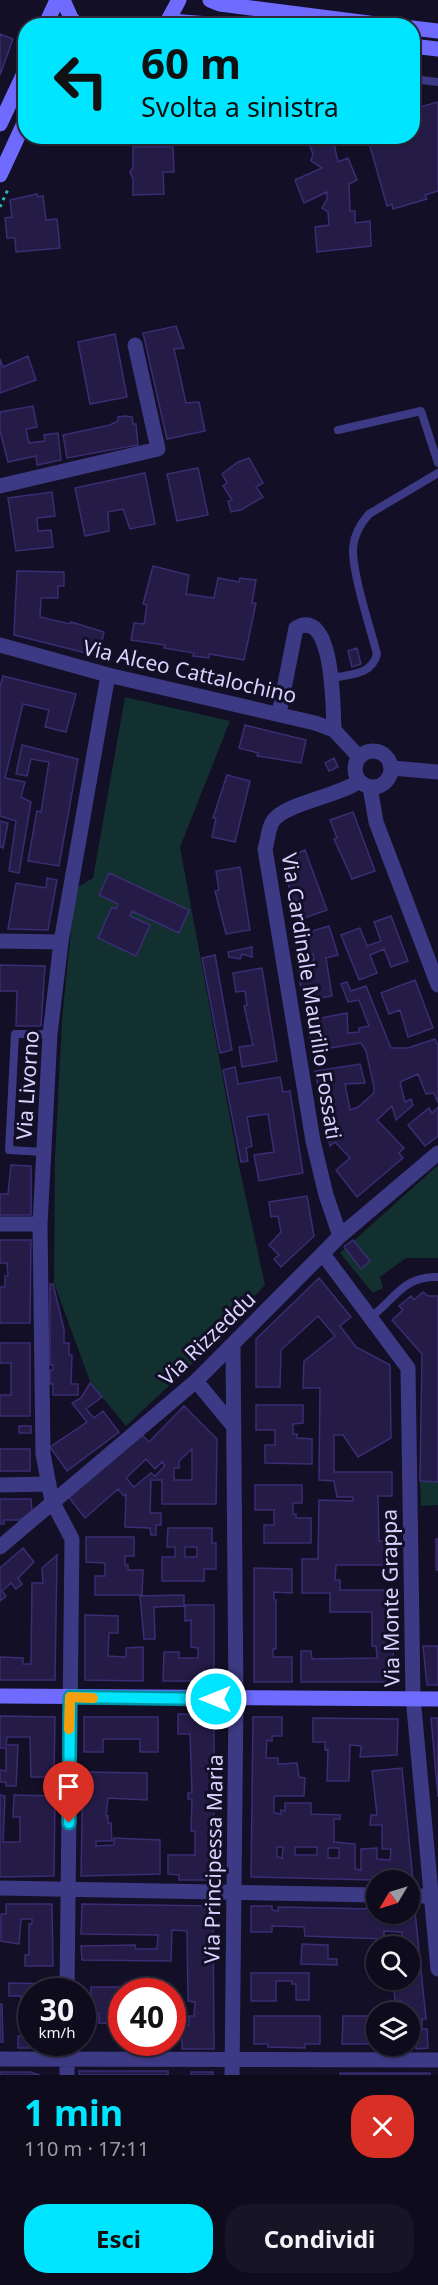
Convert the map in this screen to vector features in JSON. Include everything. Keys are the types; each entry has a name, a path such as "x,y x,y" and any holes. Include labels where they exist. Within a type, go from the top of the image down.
{"main road":[{"path":"49,18 57,0"},
{"path":"63,0 71,18"},
{"path":"170,18 180,0"},
{"path":"210,0 220,4 329,18"},
{"path":"420,29 438,31"},
{"path":"420,47 438,49"},
{"path":"0,124 18,86"},
{"path":"0,175 18,136"},
{"path":"0,1696 236,1699 413,1697 438,1699"}],"street":[{"path":"0,486 158,449 135,345"},
{"path":"279,714 296,627 303,624 313,625 321,632 332,678 334,730 359,757"},
{"name":"Via Alceo Cattalochino","path":"0,645 108,675 279,714 334,730"},
{"name":"Via Livorno","path":"68,1978 72,1539 52,1501 43,1454 40,1224 50,1034 61,942 108,675"},
{"path":"392,768 382,752 370,750 359,757 355,769 365,784 376,822 438,985"},
{"path":"392,768 438,772"},
{"path":"365,784 377,787 388,780 392,768"},
{"name":"Via Cardinale Maurilio Fossati","path":"340,1236 326,1195 313,1141 265,849 273,820 287,810 365,784"},
{"path":"0,941 61,942"},
{"name":"Via Rizzeddu","path":"0,1547 196,1381 340,1236 438,1153"},
{"path":"0,1224 40,1224"},
{"name":"Via Monte Grappa","path":"323,1254 408,1368 413,1697 435,1896 438,1969"},
{"name":"Via Principessa Maria","path":"232,2067 236,1699 233,1345"},
{"path":"196,1381 234,1427"},
{"path":"0,1485 49,1484"},
{"path":"0,1888 366,1895"},
{"path":"0,2059 67,2059 232,2067 438,2060"},
{"path":"67,2059 67,2075"}],"lane":[{"path":"420,80 438,82"},
{"path":"338,430 422,411 438,463"},
{"path":"332,678 368,670 374,664 377,654 354,561 355,536 360,524 369,514 438,473"},
{"path":"43,1152 9,1150 15,1034 50,1034"},
{"path":"371,1317 403,1286 423,1277 438,1277"}],"green space":[{"path":"125,697 230,721 180,847 239,1166 265,1285 244,1307 241,1318 126,1426 91,1384 54,1283 55,1158 62,1020 75,889 93,878"},
{"path":"438,1165 438,1258 406,1258 380,1277 383,1288 373,1293 340,1253"},
{"path":"420,1481 438,1482 438,1505 421,1506"}],"building":[{"path":"0,34 13,39 0,75"},
{"path":"438,102 438,191 425,195 427,199 393,209 392,204 387,206 369,144 420,144 420,107"},
{"path":"309,144 334,144 338,162 348,158 357,180 349,184 350,211 355,211 355,223 370,221 371,246 317,252 315,227 329,225 328,212 322,208 327,199 327,192 304,203 295,180 322,168 311,161 313,154"},
{"path":"133,147 173,147 174,172 163,172 164,194 133,195 133,179 130,172 133,167"},
{"path":"37,194 38,197 43,196 46,220 57,219 60,248 16,252 15,238 7,238 5,218 12,217 10,200"},
{"path":"176,326 184,348 174,349 186,403 199,402 205,431 167,439 143,333"},
{"path":"115,334 127,397 90,404 78,342"},
{"path":"28,356 36,380 0,393 0,359 3,367"},
{"path":"33,406 37,427 26,429 29,443 45,441 44,435 58,433 61,460 37,465 36,456 8,462 0,431 0,412"},
{"path":"118,417 132,417 133,424 136,424 138,445 67,458 63,435 110,425 118,421"},
{"path":"249,458 263,483 256,487 263,497 241,510 231,512 228,501 232,500 223,486 227,483 222,474 238,462"},
{"path":"198,468 208,515 177,521 167,474"},
{"path":"145,473 155,524 130,529 123,509 108,512 109,531 85,536 75,488"},
{"path":"52,492 55,516 37,518 38,531 51,530 53,547 16,551 8,498"},
{"path":"153,566 189,575 186,594 214,598 218,578 239,582 240,578 256,580 252,603 256,603 244,660 209,654 209,658 193,656 194,653 164,648 165,645 131,640 134,623 144,624 147,605 143,604"},
{"path":"17,571 64,572 64,586 58,586 58,598 41,598 40,617 70,624 71,622 104,632 98,656 14,635"},
{"path":"357,648 361,664 352,667 348,651"},
{"path":"3,676 76,694 66,732 45,727 49,710 23,704 5,778 25,782 21,797 31,802 19,873 9,871 16,821 0,816 0,687"},
{"path":"245,725 306,740 301,763 257,756 258,753 239,748"},
{"path":"22,745 78,759 59,866 28,861 37,811 41,812 49,762 31,759 27,776 16,774"},
{"path":"334,758 338,767 329,771 325,763"},
{"path":"227,775 250,781 235,842 212,837 216,818 213,818"},
{"path":"353,812 375,871 352,879 334,839 337,838 330,820"},
{"path":"0,821 8,823 3,848 0,847"},
{"path":"305,850 327,910 304,918 298,900 294,901 286,878 289,877 283,859"},
{"path":"240,867 250,930 226,934 215,891 219,890 216,871"},
{"path":"109,873 189,910 179,933 132,911 130,916 150,925 136,956 98,938 112,907 116,909 118,904 99,895"},
{"path":"47,878 57,880 48,930 8,929 16,883 46,888"},
{"path":"391,916 408,961 391,967 384,949 370,955 377,973 359,980 341,935 360,928 367,946 381,941 374,922"},
{"path":"329,926 338,955 326,958 332,996 303,1001 297,963 314,960 313,954 296,956 293,937"},
{"path":"252,947 252,957 242,954 240,959 229,957 228,952"},
{"path":"215,955 232,1050 220,1053 202,958"},
{"path":"0,965 45,966 41,1026 16,1026 17,991 0,991"},
{"path":"262,968 277,1061 242,1067 239,1047 253,1045 244,1006 247,1005 245,991 236,992 233,973"},
{"path":"415,980 433,1028 408,1037 400,1010 389,1014 381,993"},
{"path":"347,982 351,991 366,986 391,1048 408,1048 435,1039 438,1046 438,1103 434,1093 426,1094 418,1074 400,1082 405,1102 411,1099 413,1105 396,1120 392,1106 377,1120 404,1148 399,1153 403,1158 357,1197 336,1170 350,1158 335,1142 330,1146 315,1071 360,1064 365,1083 345,1084 350,1110 358,1107 374,1093 366,1051 361,1043 312,1051 307,1023 347,1013 348,1033 359,1032 359,1028 369,1026 359,1000 348,1002 341,984"},
{"path":"235,1067 238,1084 280,1077 283,1092 290,1091 303,1173 259,1181 254,1155 274,1152 268,1114 247,1117 252,1146 246,1148 248,1161 241,1162 223,1070"},
{"path":"438,1107 438,1136 425,1146 408,1125 429,1108 432,1113"},
{"path":"11,1165 31,1166 31,1215 0,1215 0,1194 8,1194"},
{"path":"307,1196 314,1236 281,1267 274,1259 279,1255 269,1245 281,1232 278,1216 271,1217 269,1202"},
{"path":"0,1240 31,1240 30,1323 0,1323 0,1287 5,1287 5,1276 8,1276 7,1263 0,1263"},
{"path":"353,1240 370,1261 361,1269 344,1247"},
{"path":"319,1278 351,1317 340,1326 356,1347 390,1365 391,1438 358,1457 343,1435 334,1435 334,1472 392,1472 392,1496 378,1496 379,1541 393,1541 393,1565 336,1565 335,1580 340,1580 340,1590 394,1590 393,1682 301,1682 301,1651 311,1651 312,1659 377,1658 376,1646 372,1646 372,1612 330,1612 330,1593 302,1593 302,1559 318,1559 319,1500 353,1501 353,1497 337,1497 334,1481 319,1480 320,1388 303,1388 304,1361 335,1336 318,1316 281,1350 280,1387 256,1387 256,1339"},
{"path":"50,1284 53,1284 64,1329 64,1343 69,1343 69,1355 72,1355 71,1384 78,1384 78,1395 53,1395 53,1384 50,1384 50,1370 53,1370 53,1365 50,1365"},
{"path":"423,1292 428,1296 438,1296 438,1482 420,1481 422,1354 392,1320 403,1310 399,1306 411,1296 414,1300"},
{"path":"0,1343 30,1343 30,1416 0,1416 0,1395 11,1395 11,1363 0,1363"},
{"path":"90,1383 102,1397 86,1409 94,1418 103,1411 119,1432 67,1471 50,1447 87,1422 72,1403 81,1398"},
{"path":"256,1405 303,1405 303,1423 293,1424 293,1434 297,1434 297,1438 312,1439 312,1464 265,1463 265,1445 275,1445 275,1430 256,1430"},
{"path":"184,1406 217,1439 216,1504 162,1504 162,1480 151,1480 150,1513 161,1513 161,1525 156,1525 156,1535 151,1535 150,1528 125,1527 126,1494 124,1496 118,1489 85,1518 68,1496 142,1435 149,1442","holes":["192,1449 192,1480 174,1480 174,1468 179,1468 179,1461","146,1459 155,1469 162,1462 165,1466 155,1476 151,1473 134,1487 126,1478"]},
{"path":"19,1426 31,1426 31,1433 19,1433"},
{"path":"0,1449 30,1449 30,1471 0,1471"},
{"path":"255,1485 302,1485 302,1503 293,1503 293,1514 296,1514 296,1518 311,1518 311,1543 264,1543 264,1525 274,1525 274,1510 255,1510"},
{"path":"0,1499 31,1499 32,1511 20,1520 4,1520 4,1524 0,1524"},
{"path":"168,1528 212,1528 212,1543 216,1543 216,1569 204,1569 204,1581 162,1581 162,1557 175,1557 175,1547 167,1547","holes":["185,1547 197,1547 197,1557 185,1557"]},
{"path":"86,1537 134,1537 134,1556 125,1556 125,1565 128,1565 128,1570 143,1570 142,1595 95,1595 95,1576 105,1576 105,1563 86,1562"},
{"path":"436,1539 438,1539 438,1570 436,1570"},
{"path":"23,1548 34,1562 18,1578 22,1584 16,1589 11,1583 2,1591 6,1596 0,1601 0,1568"},
{"path":"57,1555 55,1680 0,1680 0,1657 23,1658 23,1664 31,1664 32,1583 43,1583 42,1568"},
{"path":"254,1568 292,1569 292,1593 274,1592 276,1649 273,1649 273,1657 292,1657 292,1682 254,1682"},
{"path":"184,1595 184,1606 154,1607 155,1639 144,1639 140,1596"},
{"path":"185,1605 214,1605 214,1681 163,1681 164,1652 179,1652 179,1658 198,1658 198,1648 191,1647 191,1620 185,1621"},
{"path":"85,1615 118,1616 118,1633 109,1633 108,1656 126,1657 126,1648 143,1647 143,1681 85,1680"},
{"path":"423,1646 438,1646 438,1685 427,1685"},
{"path":"178,1714 214,1715 214,1838 217,1838 217,1871 214,1871 214,1880 179,1880 179,1875 168,1874 168,1855 195,1855 195,1831 191,1831 192,1799 188,1799 188,1793 192,1792 190,1734 178,1734"},
{"path":"0,1716 55,1717 54,1777 31,1777 30,1737 7,1737 6,1745 18,1745 16,1786 6,1786 6,1782 0,1782 0,1770 6,1771 6,1748 0,1748"},
{"path":"84,1717 158,1717 158,1752 140,1752 140,1739 103,1739 103,1752 84,1752"},
{"path":"253,1717 282,1717 282,1736 272,1736 272,1741 267,1740 266,1758 278,1758 278,1764 297,1763 299,1777 305,1778 304,1796 274,1796 274,1813 281,1814 281,1810 285,1811 285,1803 311,1803 311,1814 340,1815 340,1819 334,1819 334,1842 355,1844 355,1869 361,1870 361,1849 377,1848 377,1859 390,1860 391,1849 382,1849 382,1825 370,1825 371,1815 377,1815 372,1771 402,1768 412,1870 366,1870 366,1880 251,1877","holes":["277,1847 283,1847 282,1858 277,1857","295,1847 317,1847 317,1855 295,1855","328,1848 339,1848 339,1858 328,1858"]},
{"path":"313,1718 398,1719 397,1755 360,1757 361,1746 350,1745 349,1781 327,1781 328,1749 325,1750 325,1742 313,1742"},
{"path":"431,1718 438,1718 438,1797"},
{"path":"83,1772 147,1773 147,1800 108,1798 106,1816 108,1816 108,1823 111,1823 112,1841 96,1841 96,1846 114,1845 114,1838 160,1840 160,1874 81,1876"},
{"path":"0,1795 5,1796 3,1842 20,1842 20,1817 13,1817 14,1795 55,1796 54,1876 0,1877"},
{"path":"6,1904 52,1904 53,1966 25,1966 25,1955 29,1955 29,1924 32,1924 32,1919 21,1919 19,1944 1,1941 1,1914 6,1914"},
{"path":"82,1904 213,1906 214,2049 186,2049 186,2025 189,2025 189,2016 194,2016 195,2002 188,2001 187,1931 172,1930 171,1961 82,1960 81,1946 135,1945 136,1949 157,1949 158,1935 81,1934"},
{"path":"251,1906 272,1906 272,1910 278,1911 278,1907 366,1909 366,1924 416,1924 418,1936 402,1936 402,1932 384,1931 384,1936 366,1936 366,1938 305,1936 304,1927 272,1926 272,1932 251,1932"},
{"path":"302,1944 328,1945 328,1959 337,1959 337,1965 301,1964"},
{"path":"420,1960 426,2019 422,2019 422,2029 427,2029 428,2048 420,2049 420,2002 395,2001 394,1990 420,1990"},
{"path":"251,1973 309,1973 309,2000 296,2000 296,1984 292,1984 292,1981 276,1981 276,2001 251,2001"},
{"path":"9,1983 18,1983 18,1996 9,1996"},
{"path":"96,1987 108,1987 108,2023 99,2023 99,2013 96,2013"},
{"path":"0,2004 2,2004 3,2042 0,2042"},
{"path":"254,2016 320,2016 320,2044 305,2044 305,2048 268,2047 268,2044 254,2044"},
{"path":"343,2016 366,2016 366,2044 342,2044"},
{"path":"79,2071 168,2071 168,2075 79,2075"},
{"path":"0,2072 30,2072 40,2075 0,2075"},
{"path":"191,2072 213,2072 213,2075 191,2075"},
{"path":"340,2073 430,2073 430,2075 340,2075"}],"slow traffic":[{"path":"69,1729 70,1697 93,1698"}],"route":[{"path":"69,1823 70,1697 216,1699"}]}
